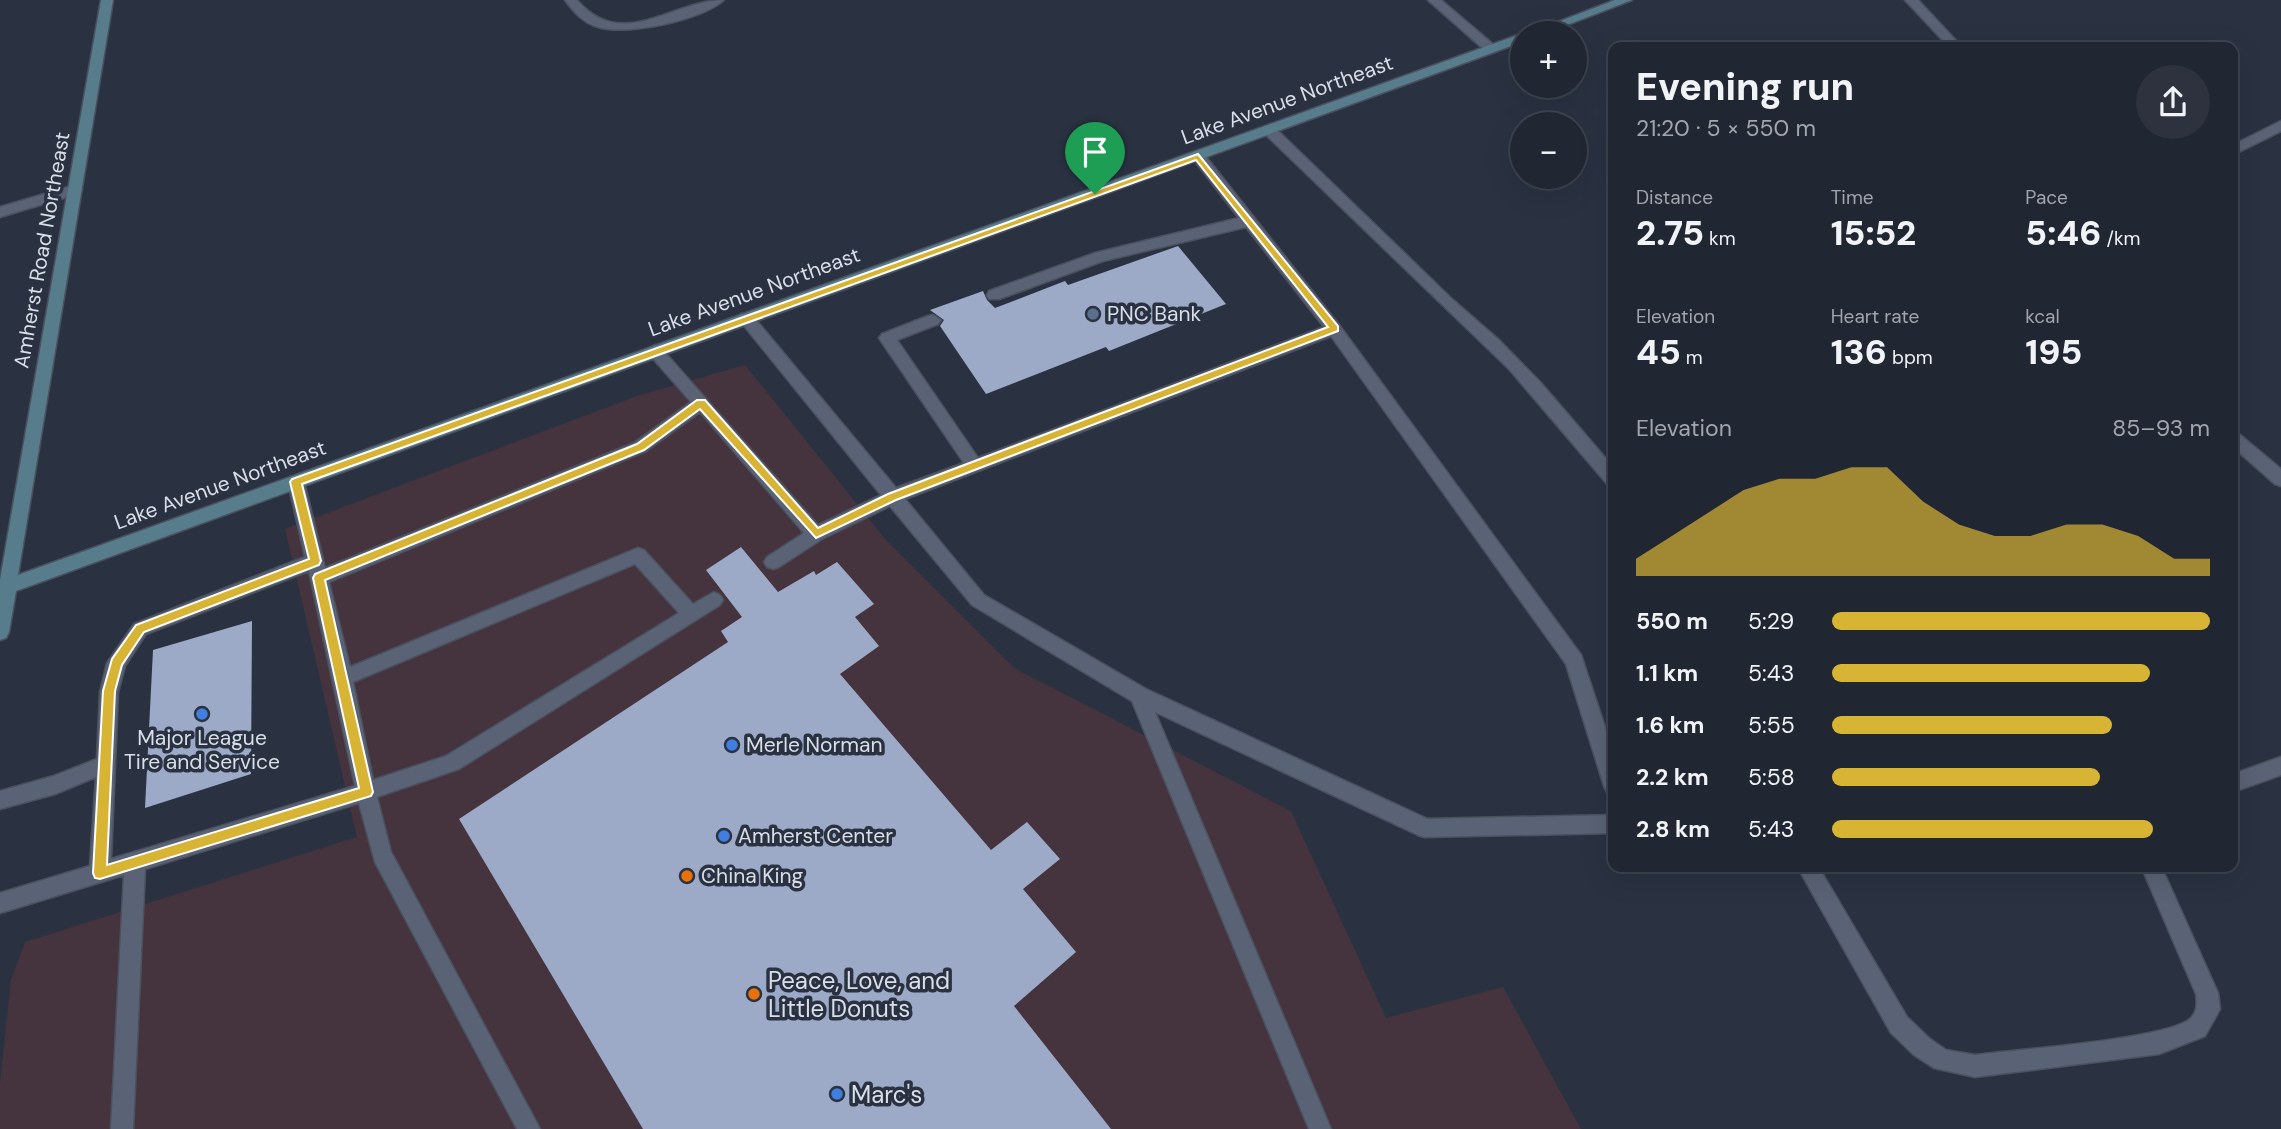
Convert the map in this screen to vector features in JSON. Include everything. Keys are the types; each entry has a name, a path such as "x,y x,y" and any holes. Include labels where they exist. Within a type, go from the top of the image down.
{"street":[{"name":"Amherst Road Northeast","path":"0,632 4,588 107,0"},
{"path":"571,0 582,16 608,25 638,27 659,23 718,0"},
{"path":"1568,21 1626,0"},
{"path":"1911,0 1951,42"},
{"path":"1439,1 1491,49"},
{"name":"Lake Avenue Northeast","path":"4,588 1510,42"},
{"path":"2238,148 2281,125"},
{"path":"1269,130 1448,304 1472,323 1554,409 1608,473"},
{"path":"1198,156 1334,329 1574,661 1608,767"},
{"path":"0,212 75,190"},
{"path":"994,295 1100,257 1249,221"},
{"path":"746,318 978,600 1139,695 1425,828 1608,824"},
{"path":"933,320 887,338 974,465"},
{"path":"773,562 816,534 892,497 1334,329"},
{"path":"655,351 816,534"},
{"path":"100,873 109,691 116,663 140,629 317,569 640,447 701,403"},
{"path":"2238,442 2281,479"},
{"path":"296,482 382,855 529,1129"},
{"path":"343,678 638,555 691,614"},
{"path":"0,903 366,792 452,763 714,600"},
{"path":"1139,695 1320,1129"},
{"path":"0,800 55,785 107,764"},
{"path":"2238,780 2281,766"},
{"path":"122,1129 135,862"},
{"path":"1810,872 1899,1025 1922,1047 1942,1060 1975,1066 2159,1043 2197,1028 2209,1009 2207,993 2154,872"}],"shaded area":[{"path":"745,365 886,540 1014,668 1291,811 1386,1018 1503,987 1581,1129 0,1129 0,1083 11,980 25,942 357,837 285,529 637,396"}],"building":[{"path":"1178,246 1226,304 1109,351 1106,347 986,394 940,326 944,320 930,310 983,291 995,308 1065,281 1068,285"},
{"name":"Amherst Center","path":"741,547 778,592 814,571 816,575 837,562 874,604 855,617 879,646 840,674 991,850 1027,822 1060,859 1023,889 1076,952 1014,1006 1111,1129 643,1129 459,819 728,642 721,631 742,617 706,570"},
{"path":"252,621 251,774 145,808 153,650"}],"place":[{"name":"PNC Bank","path":"1093,314"},
{"name":"Major League Tire and Service","path":"202,714"},
{"name":"Merle Norman","path":"732,745"},
{"name":"Amherst Center","path":"724,836"},
{"name":"China King","path":"687,876"},
{"name":"Peace, Love, and Little Donuts","path":"754,994"},
{"name":"Marc's","path":"837,1094"}],"route":[{"path":"1198,156 1334,329 892,497 816,534 701,403 640,447 319,578 366,792 100,873 109,691 116,663 140,629 315,561 296,482 442,427 1095,194 1198,156"}]}
